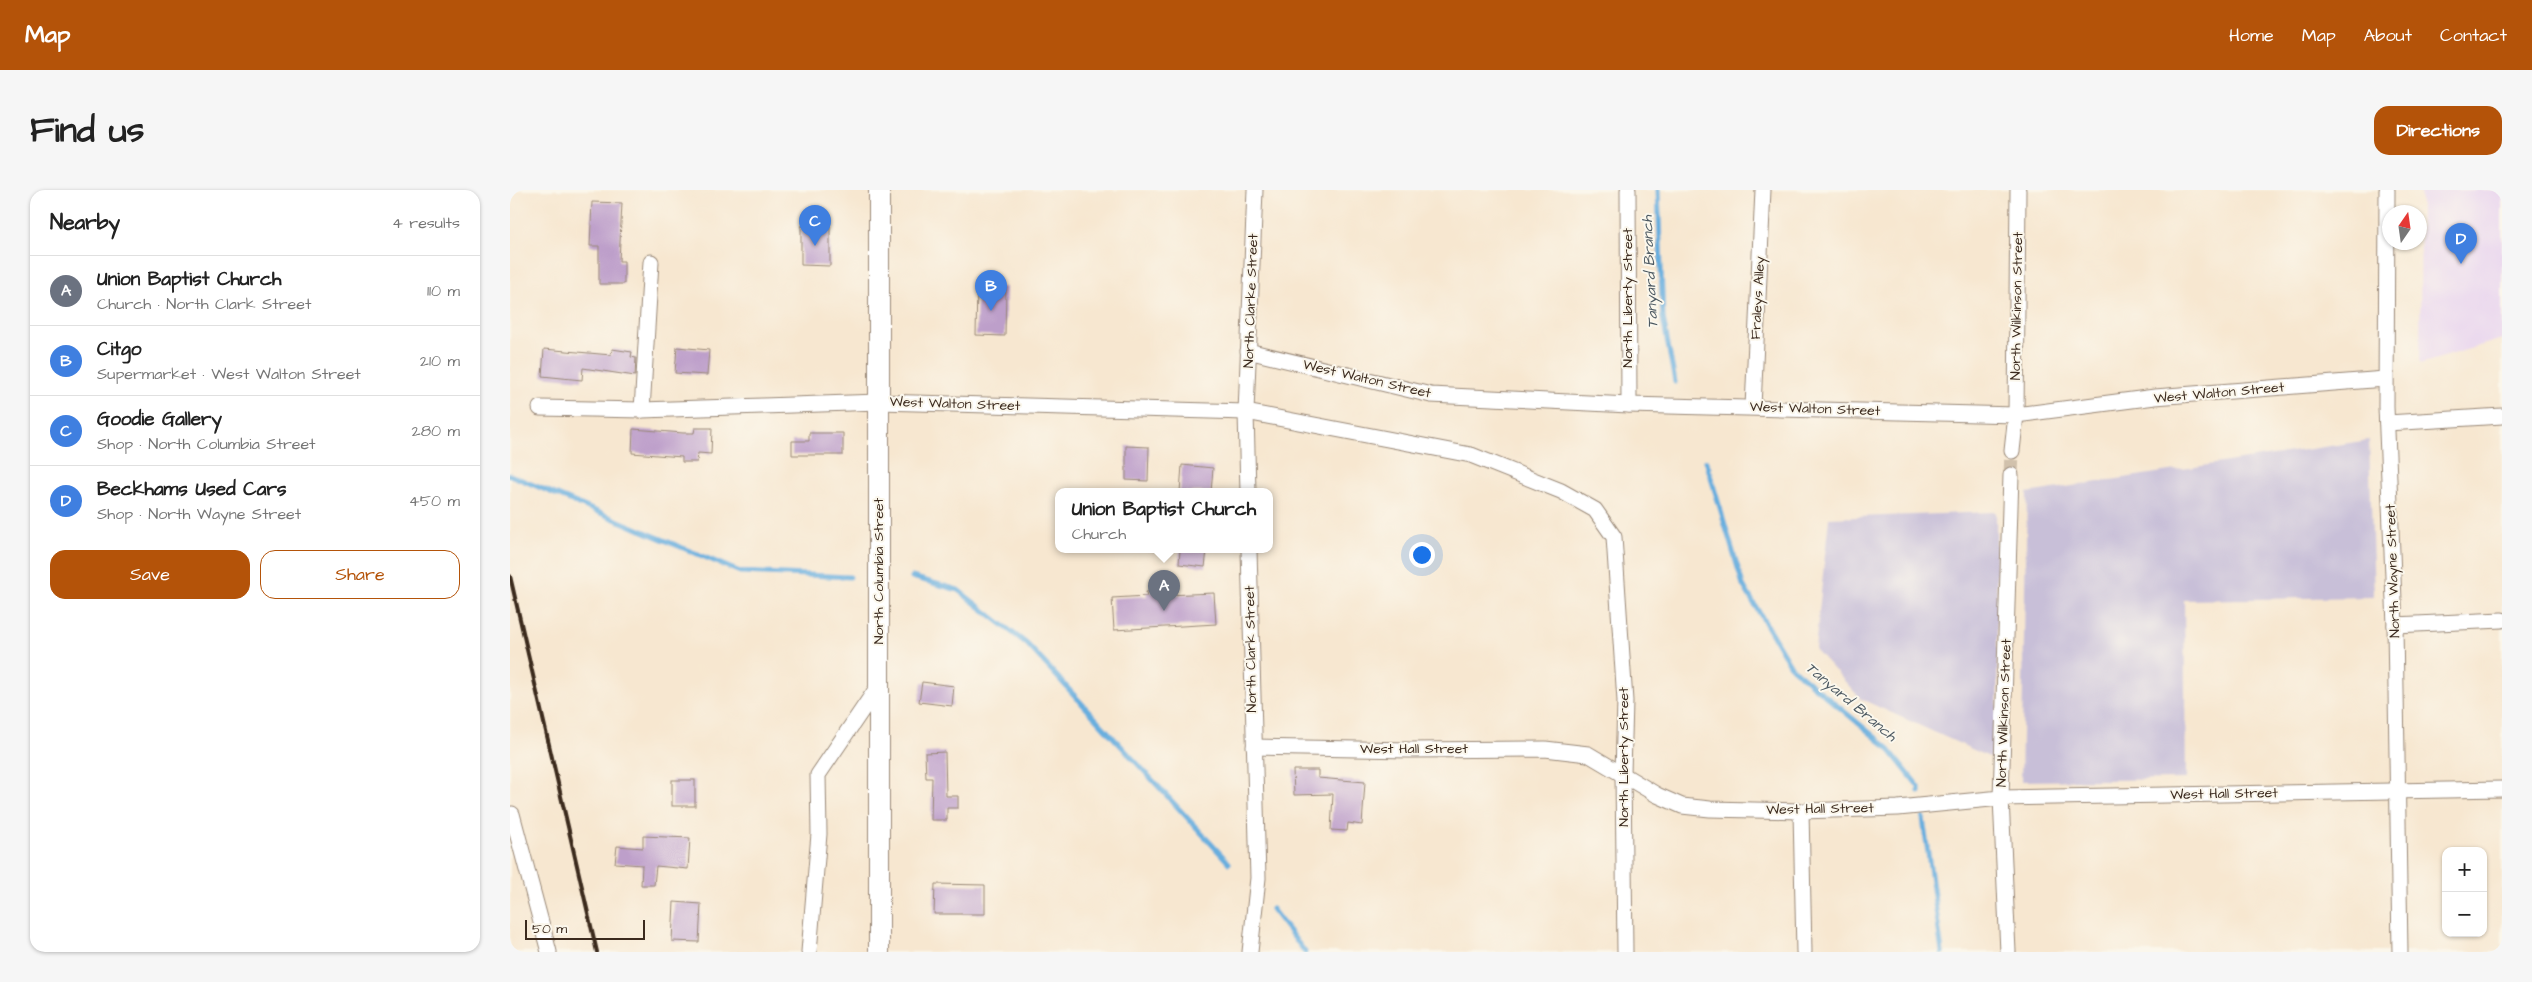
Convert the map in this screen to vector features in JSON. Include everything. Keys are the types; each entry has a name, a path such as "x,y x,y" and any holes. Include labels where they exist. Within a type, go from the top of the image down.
{"main road":[{"name":"North Columbia Street","path":"879,190 879,952"}],"street":[{"name":"North Clarke Street","path":"1246,412 1255,190"},
{"name":"North Liberty Street","path":"1628,190 1629,405"},
{"name":"Fraleys Alley","path":"1753,407 1763,190"},
{"name":"North Wilkinson Street","path":"2012,451 2016,415 2018,190"},
{"name":"North Wayne Street","path":"2387,190 2386,379 2395,625 2400,952"},
{"path":"642,410 651,262"},
{"name":"West Walton Street","path":"1248,350 1431,395 1629,405 2016,415 2155,398 2386,379"},
{"name":"West Walton Street","path":"540,408 642,410 879,402 1246,412 1471,455 1552,487 1595,510 1614,536 1617,563"},
{"path":"1246,412 1248,488"},
{"path":"2387,423 2502,416"},
{"name":"North Wilkinson Street","path":"2008,952 2001,798 2010,475"},
{"name":"North Clark Street","path":"1249,553 1254,747"},
{"name":"North Liberty Street","path":"1617,563 1625,701 1623,773 1625,952"},
{"path":"2395,625 2502,620"},
{"path":"809,952 819,834 818,775 879,685"},
{"path":"1250,952 1258,878 1254,747"},
{"name":"West Hall Street","path":"1254,747 1410,750 1545,749 1588,754 1623,773 1656,795 1682,806 1801,811 1898,808 2001,798 2502,789"},
{"path":"1801,811 1804,952"},
{"path":"512,814 549,952"}],"shaded area":[{"path":"2421,190 2502,190 2502,339 2420,364 2421,250 2427,250 2427,205 2421,205"},
{"path":"2369,440 2374,597 2184,600 2186,779 2021,781 2027,493"},
{"path":"1996,512 1998,761 1861,699 1815,649 1829,518"}],"building":[{"path":"592,202 622,203 619,261 624,261 624,284 599,284 599,246 590,246"},
{"path":"801,226 830,226 830,266 801,265"},
{"path":"977,287 1006,287 1005,336 976,335"},
{"path":"677,347 709,350 707,375 675,373"},
{"path":"544,349 611,355 612,349 632,352 631,357 636,358 635,376 583,368 582,380 542,376"},
{"path":"695,428 712,428 711,454 698,453 697,462 682,462 682,457 632,453 633,429 694,433"},
{"path":"809,433 843,433 843,455 792,455 792,441 809,441"},
{"path":"1126,446 1149,447 1148,481 1126,480"},
{"path":"1182,465 1213,468 1211,488 1180,488"},
{"path":"1180,553 1207,553 1205,567 1179,564"},
{"path":"1167,591 1167,595 1214,593 1216,624 1114,630 1112,598 1147,596 1146,592"},
{"path":"922,682 954,686 952,706 919,702"},
{"path":"945,752 946,796 958,796 958,808 947,808 947,820 931,820 932,778 926,778 925,753"},
{"path":"1293,770 1318,770 1318,778 1365,782 1362,825 1348,823 1347,831 1331,830 1333,794 1294,795"},
{"path":"672,780 695,780 695,806 672,806"},
{"path":"643,836 690,838 688,869 656,866 654,885 641,885 642,865 615,863 617,846 643,848"},
{"path":"935,884 985,885 985,914 934,914"},
{"path":"674,902 701,904 699,942 672,941"}],"waterway":[{"name":"Tanyard Branch","path":"1658,190 1663,318 1675,382"},
{"name":"Tanyard Branch","path":"1706,461 1743,585 1792,668 1887,747 1919,787 1919,792"},
{"path":"510,475 740,572 850,577"},
{"path":"912,577 958,590 1027,644 1229,863"},
{"name":"Tanyard Branch","path":"1923,818 1942,952"},
{"path":"1272,909 1305,952"}],"tunnel":[{"path":"2011,475 2012,451"}],"railway":[{"path":"510,576 597,952"}],"place":[{"name":"Goodie Gallery","path":"815,246"},
{"name":"Beckhams Used Cars","path":"2461,264"},
{"name":"Citgo","path":"991,311"},
{"name":"Union Baptist Church","path":"1164,611"}]}
